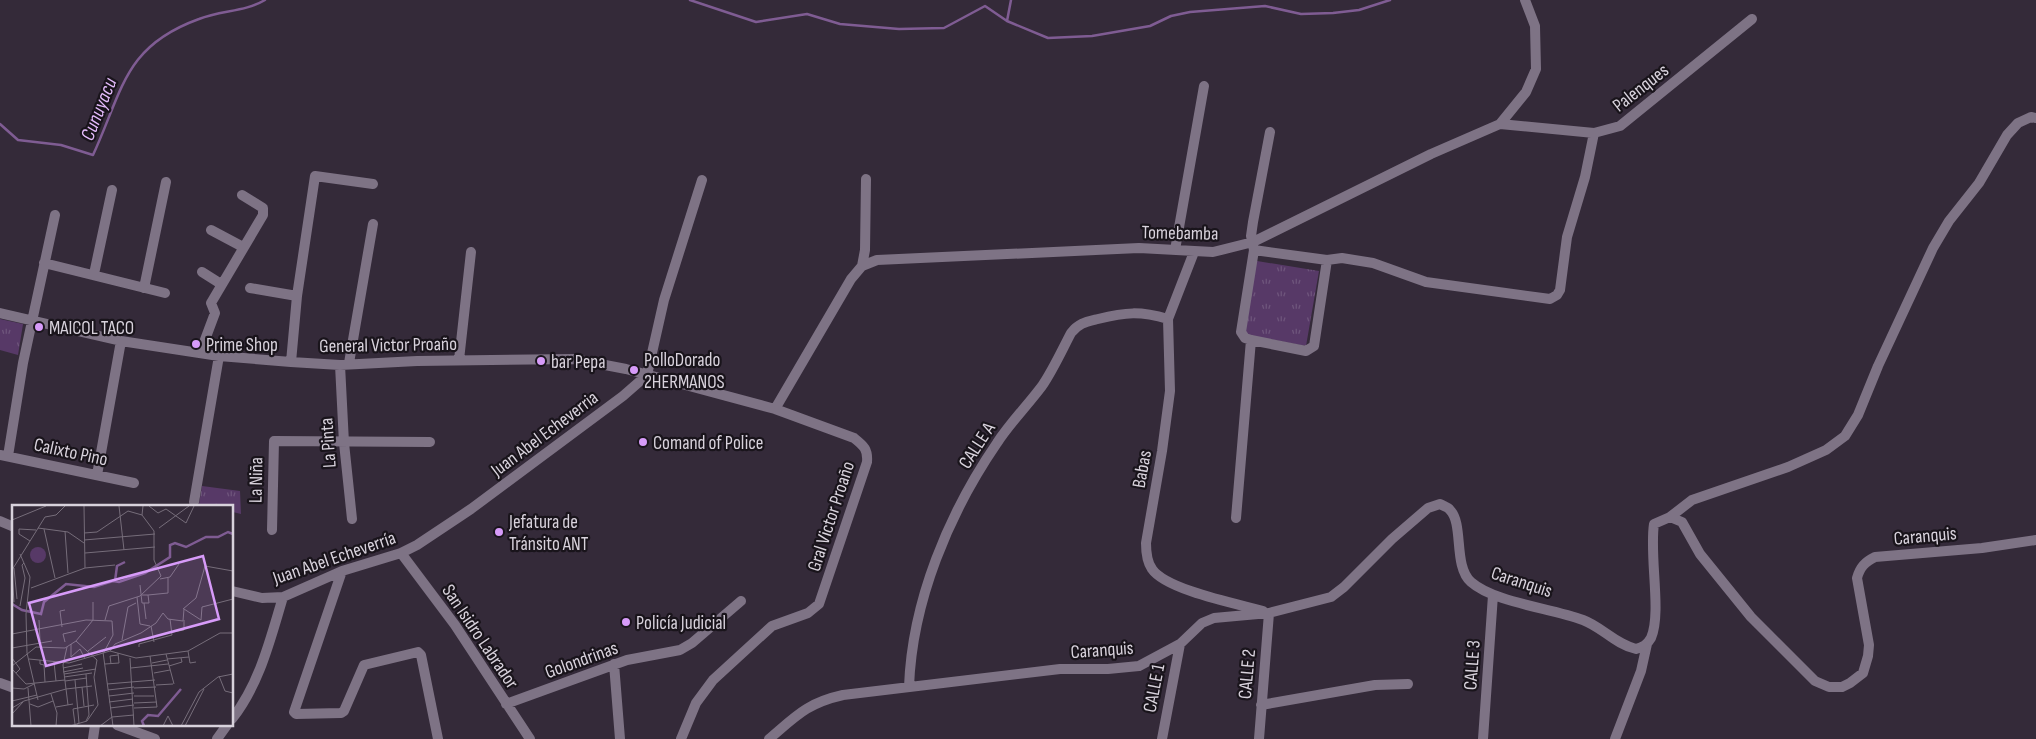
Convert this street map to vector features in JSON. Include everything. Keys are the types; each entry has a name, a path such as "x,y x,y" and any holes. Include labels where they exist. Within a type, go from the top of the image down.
{"street":[{"name":"Tomebamba","path":"862,266 877,260 1085,249 1139,248 1194,252 1254,246 1431,154 1500,124 1526,92 1536,69 1535,26 1525,0"},
{"name":"Palenques","path":"1500,124 1594,133 1620,126 1752,19"},
{"path":"1175,250 1204,86"},
{"path":"1615,739 1641,671 1655,618 1651,540 1654,524 1670,517 1692,500 1788,467 1826,450 1845,436 1858,415 1882,357 1941,234 1979,183 2007,135 2018,123 2031,117 2036,118"},
{"path":"1270,132 1251,236 1254,246 1240,328 1242,335 1251,340 1306,351 1311,350 1314,346 1326,260"},
{"path":"1254,246 1326,260 1342,258 1373,263 1426,282 1550,299 1557,295 1560,290 1568,237 1583,186 1594,133"},
{"path":"291,362 297,296 315,176 373,184"},
{"path":"776,409 851,279 862,266 866,179"},
{"path":"647,375 664,300 702,180"},
{"path":"144,288 166,182"},
{"path":"94,274 112,190"},
{"path":"200,353 215,313 212,303 221,284 263,215 263,208 242,195"},
{"path":"4,456 55,215"},
{"name":"La Pinta","path":"352,519 344,442 345,364 373,224"},
{"path":"211,230 243,247"},
{"path":"458,360 471,252"},
{"name":"Babas","path":"1194,252 1168,319 1170,391 1146,543 1147,555 1152,570 1174,586 1269,613"},
{"path":"44,263 166,293"},
{"path":"202,272 221,284"},
{"path":"250,288 297,296"},
{"name":"CALLE A","path":"910,687 916,635 924,599 960,505 997,442 1043,384 1071,333 1084,322 1122,312 1145,313 1168,319"},
{"name":"General Victor Proaño","path":"0,313 121,341 219,356 291,362 345,364 458,360 574,360 647,375 776,409"},
{"path":"1236,518 1251,340"},
{"path":"98,475 121,341"},
{"path":"194,502 219,356"},
{"name":"Juan Abel Echeverria","path":"417,545 471,509 616,401 647,375"},
{"name":"Gral Victor Proaño","path":"681,739 696,703 713,680 772,626 808,613 819,604 867,462 868,452 854,438 776,409"},
{"name":"La Niña","path":"272,530 274,442 344,442"},
{"path":"344,442 430,442"},
{"name":"Calixto Pino","path":"4,456 134,483"},
{"name":"Caranquis","path":"769,739 802,710 823,700 910,687 1060,669 1139,666 1180,644 1202,623 1214,618 1269,613 1330,597 1338,593 1392,539 1428,508 1440,504 1450,510 1454,519 1460,557 1467,577 1472,583 1493,594 1586,621 1626,647 1636,649 1647,644"},
{"name":"Caranquis","path":"1670,517 1682,522 1700,554 1751,617 1815,681 1829,687 1842,687 1850,683 1863,673 1866,664 1868,645 1857,578 1859,571 1868,561 1875,557 1982,548 2036,540"},
{"path":"0,521 12,526"},
{"name":"Juan Abel Echeverría","path":"234,591 262,598 283,597 342,571 402,553 417,545"},
{"name":"San Isidro Labrador","path":"402,553 455,625 530,739"},
{"path":"342,571 294,712 343,712 364,665 418,652 421,655 438,739"},
{"name":"CALLE 3","path":"1483,739 1493,594"},
{"path":"234,716 248,697 258,677 283,597"},
{"name":"Golondrinas","path":"506,704 614,664 680,650 692,643 741,601"},
{"name":"CALLE 2","path":"1258,739 1269,613"},
{"name":"CALLE 1","path":"1162,739 1180,644"},
{"path":"614,664 620,739"},
{"path":"0,683 12,687"},
{"path":"1261,705 1375,686 1408,684"},
{"path":"93,739 95,726"},
{"path":"120,726 154,739"},
{"path":"217,739 226,726"}],"green space":[{"path":"1251,260 1319,271 1306,346 1242,334"},
{"path":"0,319 23,324 18,355 0,350"},
{"path":"202,486 240,491 241,514 234,512 234,505 199,504"}],"waterway":[{"name":"Cunuyacu","path":"0,124 18,140 61,145 93,155 129,73 140,57 155,42 174,30 199,19 249,7 265,0"},
{"name":"Cunuyacu","path":"690,0 756,22 807,14 840,24 899,29 944,28 985,6 1007,21 1048,38 1092,36 1150,26 1171,16 1190,12 1265,6 1301,14 1333,13 1359,10 1390,0"},
{"path":"1007,21 1011,0"}],"place":[{"name":"MAICOL TACO","path":"39,327"},
{"name":"Prime Shop","path":"196,344"},
{"name":"bar Pepa","path":"541,361"},
{"name":"PolloDorado 2HERMANOS","path":"634,370"},
{"name":"Comand of Police","path":"643,442"},
{"name":"Jefatura de Tránsito ANT","path":"499,532"},
{"name":"Policía Judicial","path":"626,622"}]}
